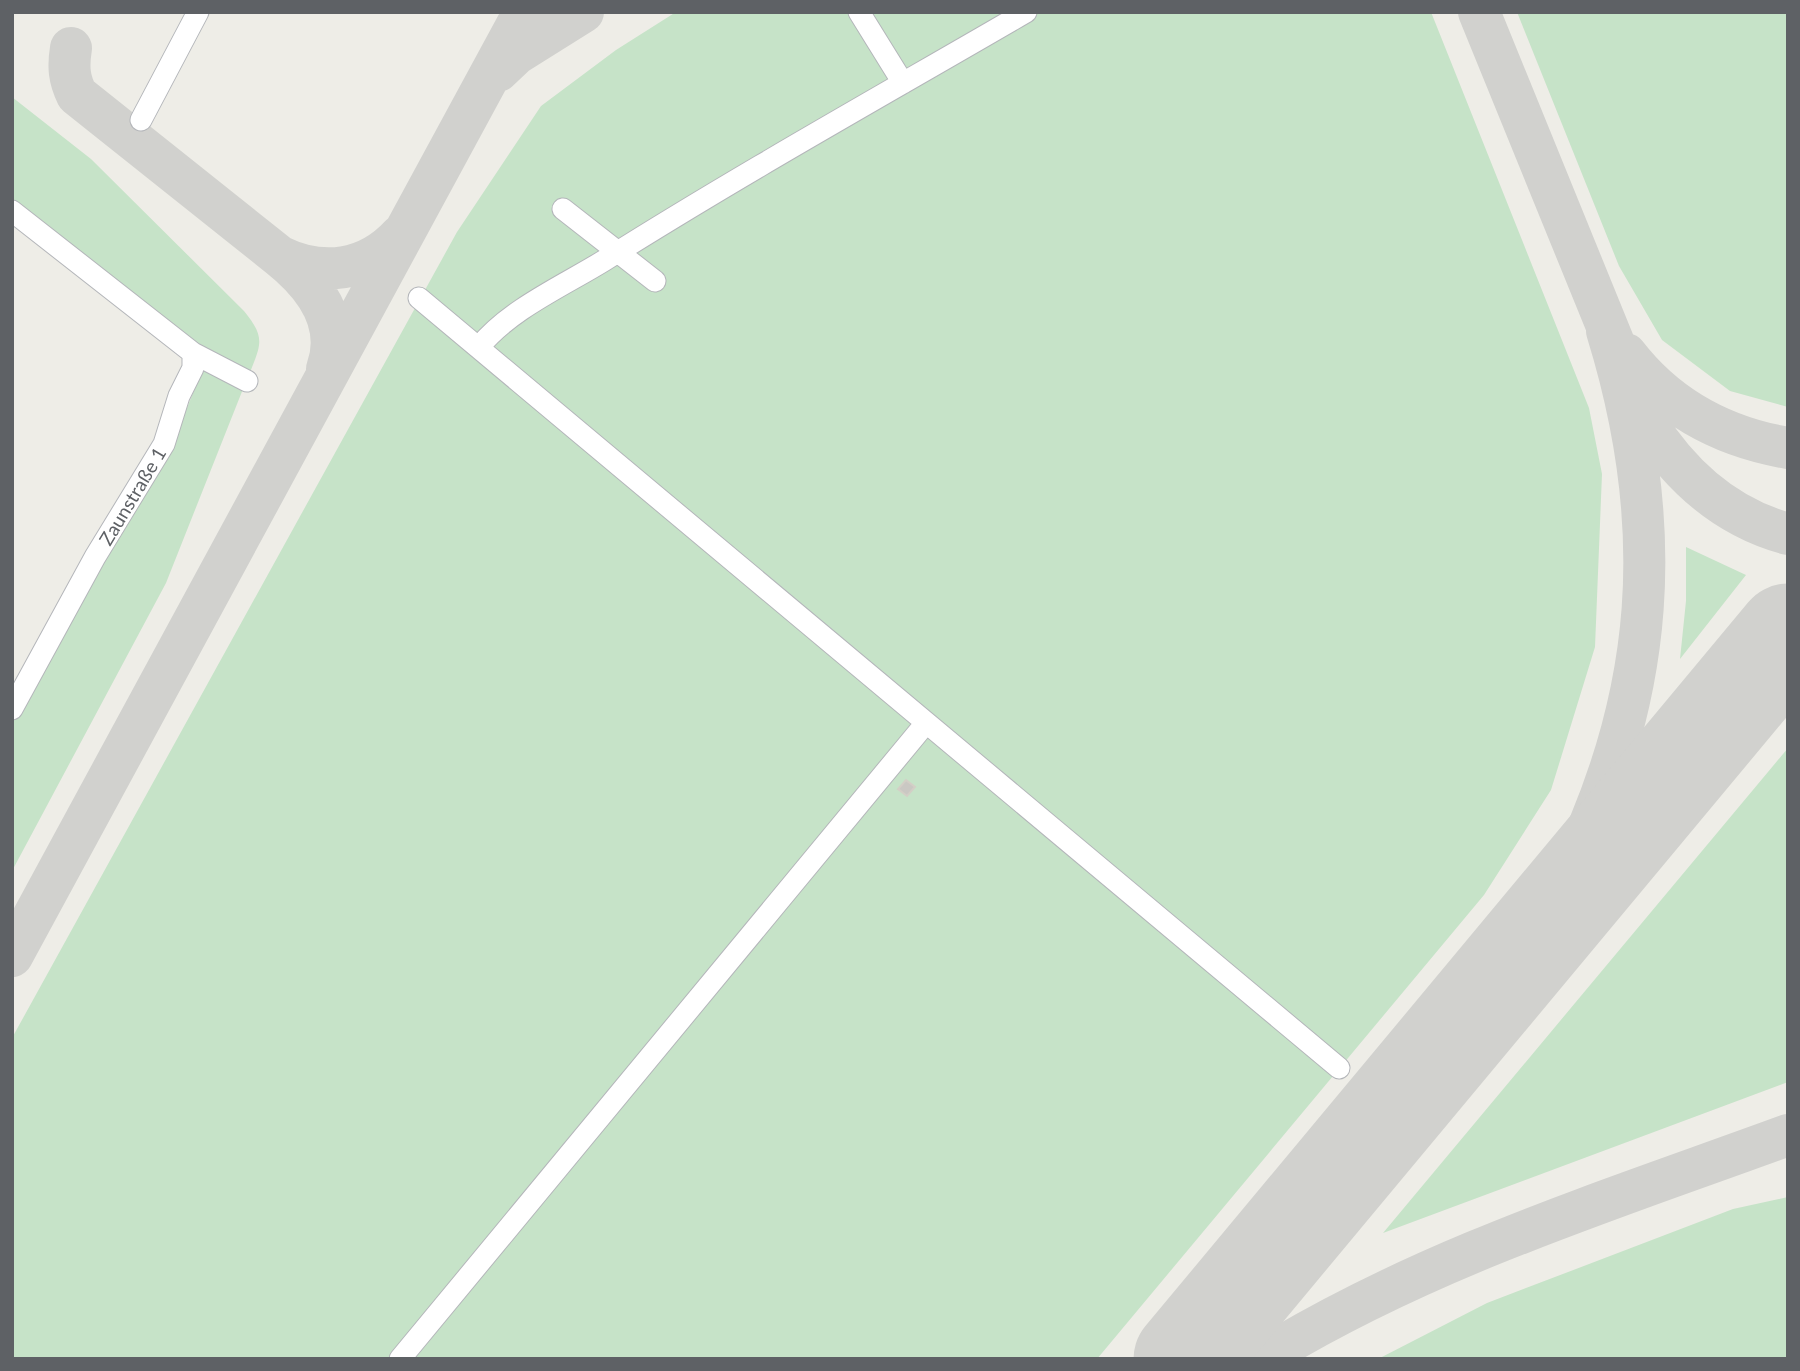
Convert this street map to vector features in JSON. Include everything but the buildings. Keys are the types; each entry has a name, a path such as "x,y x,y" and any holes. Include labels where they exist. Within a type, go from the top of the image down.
{"lane":[{"path":"141,120 198,12"},
{"path":"859,12 903,83"},
{"path":"479,347 491,332 618,252 1026,12"},
{"path":"563,209 654,281"},
{"path":"12,211 193,354 247,381"},
{"path":"419,298 1339,1068"},
{"name":"Zaunstraße 1","path":"12,709 101,546 164,444 179,396 193,368 193,354"},
{"path":"400,1359 926,723"}],"green space":[{"path":"676,12 1431,12 1589,408 1602,474 1595,647 1551,790 1484,895 1097,1359 12,1359 12,1038 457,232 541,106 616,50"},
{"path":"1517,12 1788,12 1788,407 1730,391 1662,340 1619,266"},
{"path":"12,97 91,159 244,311 256,328 259,342 249,375 187,339 12,202"},
{"path":"203,368 243,389 166,583 12,871 12,722 119,525 173,443"},
{"path":"1686,547 1746,575 1680,659 1686,601"},
{"path":"1788,748 1788,1082 1383,1233"},
{"path":"1788,1197 1788,1359 1378,1359 1487,1303 1733,1209"}],"taxiway":[{"path":"12,956 524,12"},
{"path":"498,71 516,54 583,12"},
{"path":"1479,12 1646,422 1674,460 1706,492 1744,517 1788,534"},
{"path":"71,48 70,73 77,95 279,256"},
{"path":"327,369 331,335 322,305 303,278 279,256 311,267 343,267 374,257 401,235"},
{"path":"1513,965 1565,878 1595,810 1618,743 1634,676 1643,609 1644,541 1639,473 1626,403 1607,331"},
{"path":"1626,354 1659,390 1698,417 1741,436 1788,448"},
{"path":"1658,791 1710,733 1788,662"},
{"path":"1261,1359 1323,1323 1452,1261 1585,1208 1788,1135"}],"runway":[{"path":"1185,1359 1788,635"}]}
